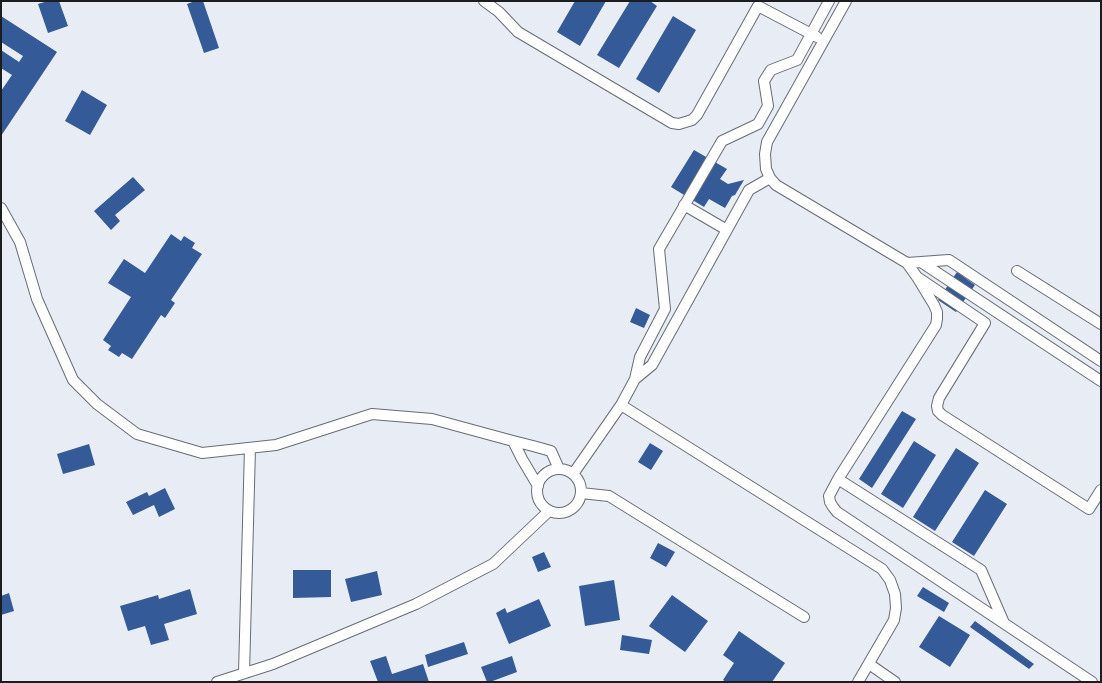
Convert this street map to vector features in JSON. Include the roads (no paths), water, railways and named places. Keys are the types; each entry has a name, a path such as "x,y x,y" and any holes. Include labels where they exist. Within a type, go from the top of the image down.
{"lane":[{"path":"484,1 499,12 518,32 672,123 678,124 692,120 697,115 758,6 824,41"},
{"path":"573,474 621,405 635,379 640,357 665,309 659,249 722,141 758,124 768,106 764,81 771,70 797,60 812,35 829,1"},
{"path":"846,1 767,142 765,154 766,169 770,178 776,185 907,263 934,305 938,319 936,325 838,479 829,496 830,502 832,507 837,512 1092,682"},
{"path":"635,379 652,365 749,190 770,178"},
{"path":"684,205 727,230"},
{"path":"1,208 20,242 37,299 73,380 97,404 137,434 202,453 276,445 372,414 432,419 551,451 559,469"},
{"path":"907,263 949,260 1101,361"},
{"path":"921,262 1101,381"},
{"path":"1018,271 1101,324"},
{"path":"917,277 985,323 939,398 937,402 938,411 1089,509 1101,490"},
{"path":"1062,356 1084,350"},
{"path":"621,405 882,569 890,580 895,594 896,608 894,620 858,682"},
{"path":"513,441 538,486"},
{"path":"244,673 250,448"},
{"path":"552,470 567,470 573,474 578,479 581,486 580,500 576,506 563,513 549,511 539,500 537,493 540,479 552,470"},
{"path":"838,479 980,570 1004,624"},
{"path":"581,493 609,496 804,617"},
{"path":"217,682 273,664 416,604 493,564 549,511"},
{"path":"869,664 895,682"}]}
